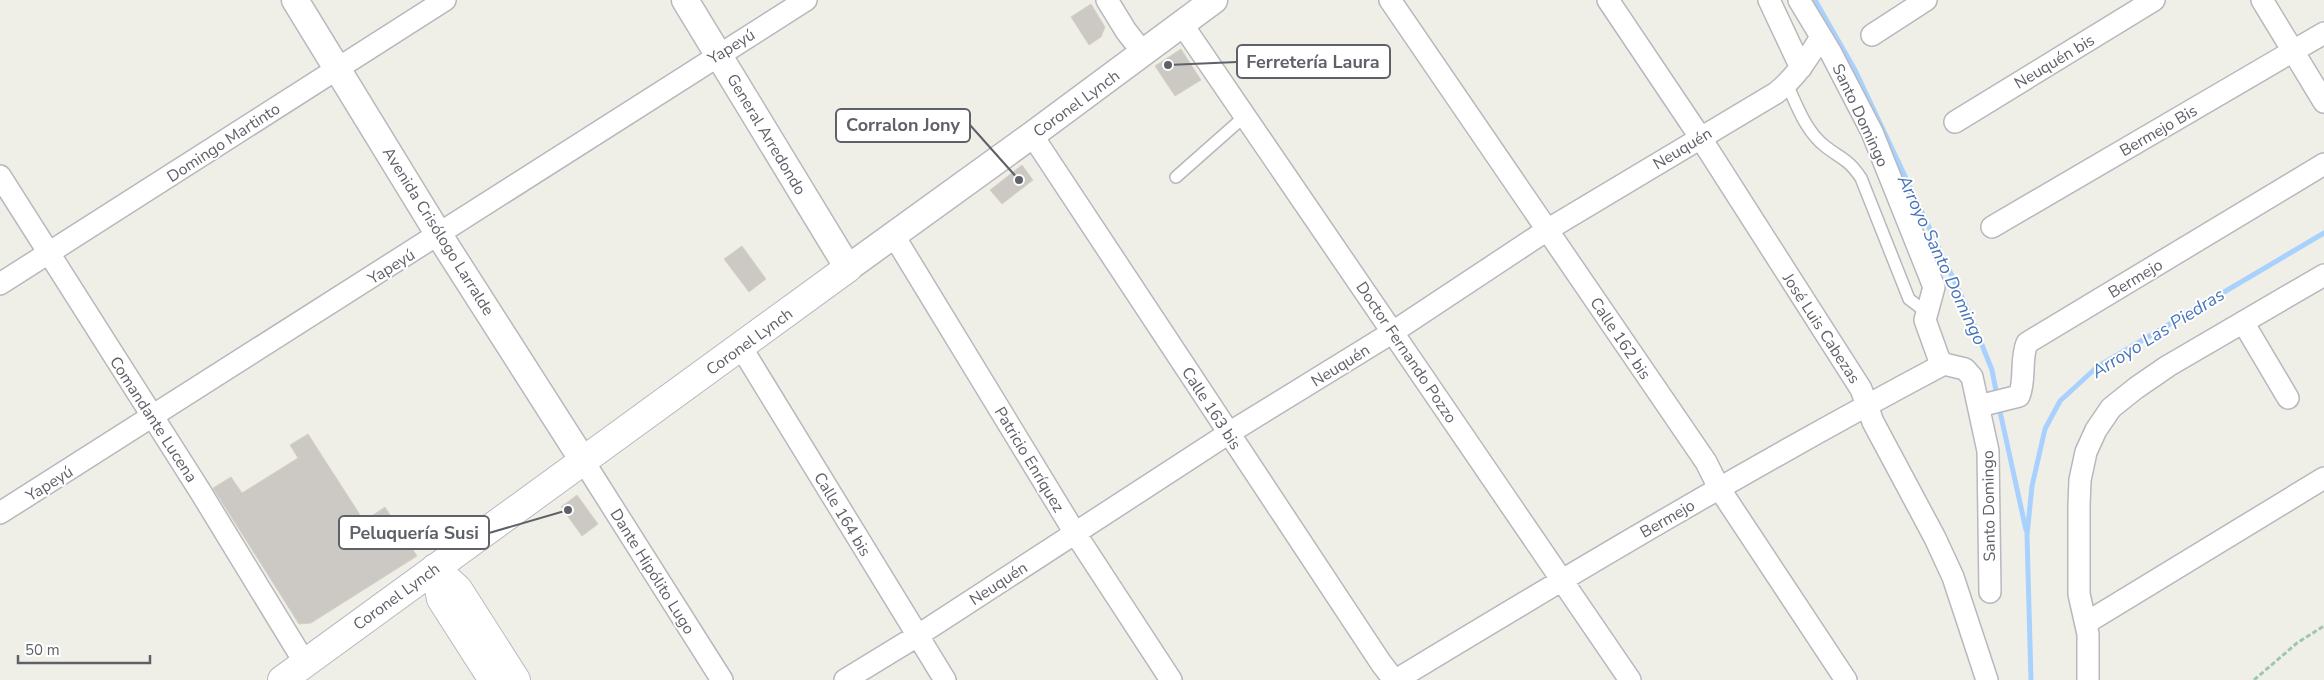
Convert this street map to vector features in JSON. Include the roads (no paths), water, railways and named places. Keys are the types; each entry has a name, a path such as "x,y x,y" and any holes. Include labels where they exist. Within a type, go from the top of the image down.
{"main road":[{"name":"Coronel Lynch","path":"282,680 848,268"},
{"path":"435,568 441,599 493,680"},
{"path":"435,568 458,589 516,680"}],"street":[{"name":"Avenida Crisólogo Larralde","path":"296,0 439,235 584,462"},
{"name":"Domingo Martinto","path":"0,284 445,0"},
{"name":"General Arredondo","path":"685,0 719,53 848,268"},
{"name":"Yapeyú","path":"0,513 439,235 719,53 806,0"},
{"path":"1107,0 1126,31 1144,54"},
{"name":"Coronel Lynch","path":"848,268 1144,54 1214,0"},
{"name":"Calle 162 bis","path":"1390,0 1706,462 1719,488 1846,680"},
{"name":"José Luis Cabezas","path":"1608,0 1700,137 1861,389 1873,422 1935,538 1953,577 1987,680"},
{"path":"1769,0 1801,68"},
{"name":"Santo Domingo","path":"1799,0 1872,132 1934,288 1932,301 1926,312 1925,320 1939,359 1944,364 1965,369 1972,377 1982,405 1988,451 1990,592"},
{"path":"1872,35 1926,0"},
{"name":"Neuquén bis","path":"1955,122 2154,0"},
{"path":"2262,0 2324,102"},
{"name":"Doctor Fernando Pozzo","path":"1182,24 1563,579 1630,680"},
{"name":"Bermejo Bis","path":"1992,227 2324,33"},
{"name":"Neuquén","path":"845,680 917,636 1229,433 1393,332 1547,230 1776,93 1801,68 1821,37"},
{"name":"Calle 163 bis","path":"1032,135 1381,663 1395,680"},
{"name":"Bermejo","path":"1982,405 2019,396 2023,388 2024,351 2027,343 2324,164"},
{"name":"Comandante Lucena","path":"0,176 153,417 305,663"},
{"name":"Patricio Enríquez","path":"894,236 1075,533 1171,680"},
{"path":"2088,680 2088,634 2079,594 2080,480 2086,452 2096,430 2112,408 2136,388 2168,366 2324,275"},
{"path":"2243,322 2288,398"},
{"name":"Calle 164 bis","path":"741,347 945,680"},
{"name":"Bermejo","path":"1395,680 1719,488 1944,364"},
{"name":"Dante Hipólito Lugo","path":"584,462 722,680"},
{"path":"2086,623 2324,478"}],"lane":[{"path":"1787,84 1801,115 1814,135 1826,147 1851,163 1861,178 1909,299 1926,312"},
{"path":"1176,177 1245,116"}],"waterway":[{"name":"Arroyo Santo Domingo","path":"1815,0 1855,70 1968,310 1992,370 1997,396"},
{"name":"Arroyo Las Piedras","path":"2031,680 2027,535 2032,486 2045,429 2060,401 2097,367 2324,233"},
{"name":"Arroyo Santo Domingo","path":"1999,407 2026,530"}],"place":[{"name":"Ferretería Laura","path":"1168,65"},
{"name":"Corralon Jony","path":"1019,180"},
{"name":"Peluquería Susi","path":"568,510"}]}
